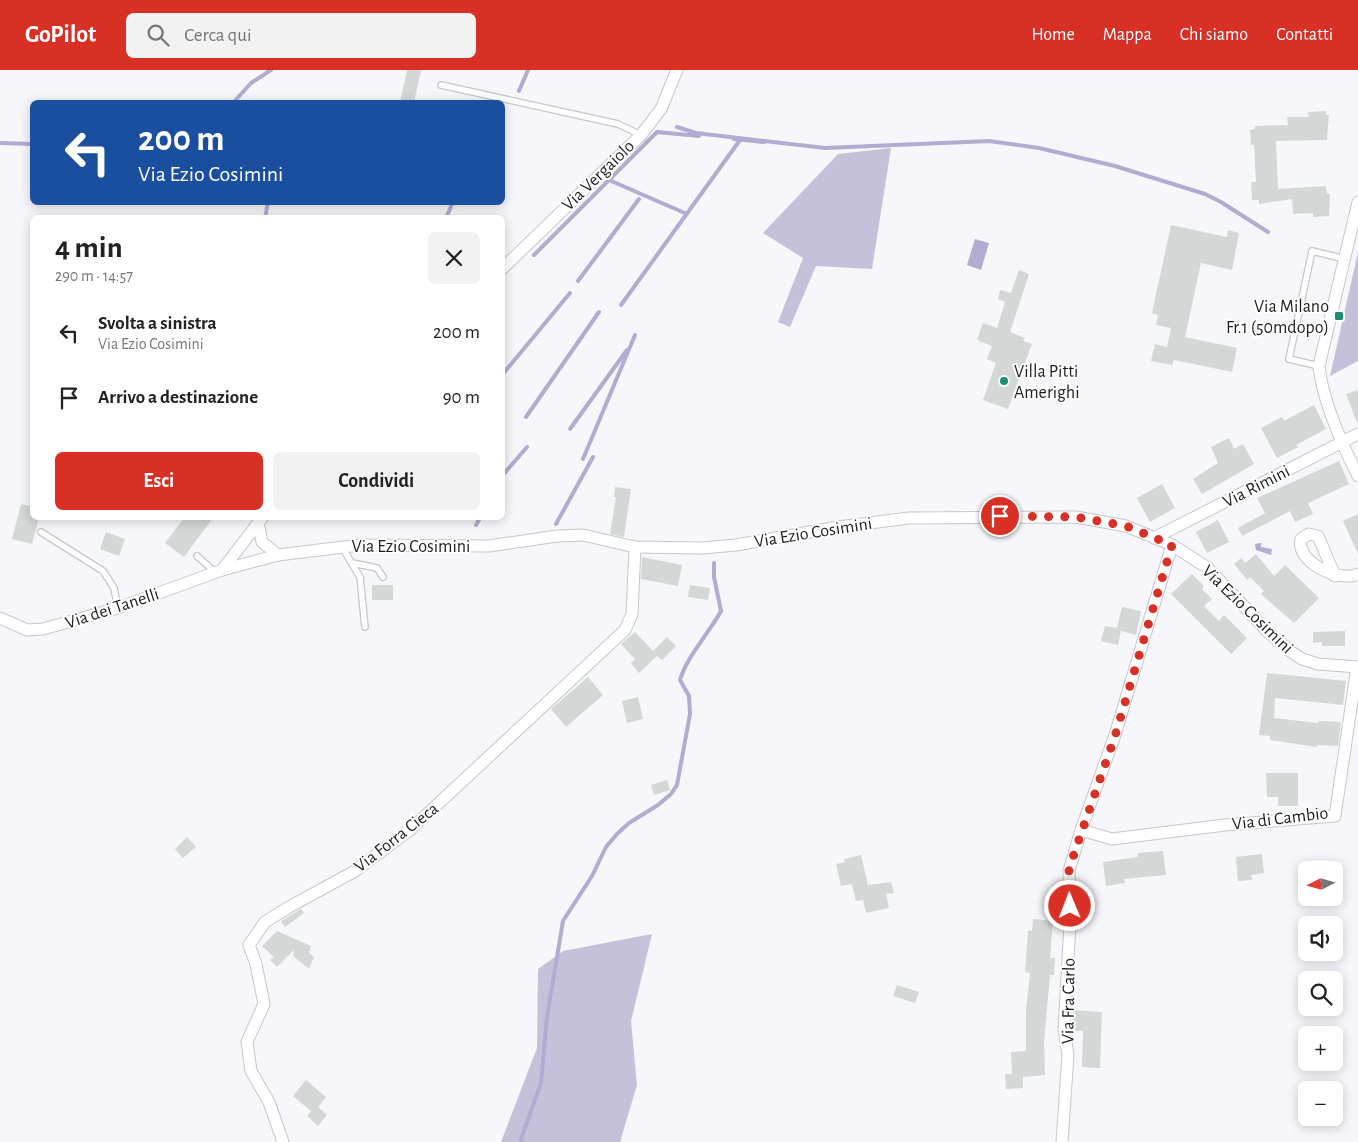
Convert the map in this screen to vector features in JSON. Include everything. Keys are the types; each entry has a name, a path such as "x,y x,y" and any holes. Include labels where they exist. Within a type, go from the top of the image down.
{"street":[{"name":"Via Vergaiolo","path":"505,266 641,135 661,110 677,70"},
{"path":"1358,202 1320,366 1321,378 1342,442 1358,476"},
{"name":"Via Rimini","path":"1154,538 1358,434"},
{"name":"Via Ezio Cosimini","path":"219,571 278,555 360,545 489,546 557,536 584,536 635,547 736,545 838,527 909,518 943,516 1076,517 1126,526 1172,545 1208,568 1242,602 1267,631 1302,659 1318,664 1357,667"},
{"path":"260,520 262,542 278,555"},
{"path":"219,571 260,520"},
{"name":"Via Fra Carlo","path":"1062,1142 1068,1055 1064,1029 1070,924 1069,871 1080,830 1115,736 1172,545"},
{"name":"Via Forra Cieca","path":"283,1142 269,1102 251,1071 247,1042 264,1004 250,945 265,922 355,871 411,829 625,630 632,614 635,547"},
{"name":"Via dei Tanelli","path":"0,618 27,630 43,629 118,608 219,571"},
{"path":"1335,576 1348,578 1358,574"},
{"name":"Via di Cambio","path":"1080,830 1112,839 1225,825 1335,816 1357,667"}],"lane":[{"path":"441,85 618,124 641,135"},
{"path":"1320,366 1289,359 1312,251 1345,259"},
{"path":"41,532 103,571 114,588 118,608"},
{"path":"342,547 360,577 365,628"},
{"path":"196,556 219,571"},
{"path":"352,563 377,568 383,577"}],"shaded area":[{"path":"891,148 872,269 816,266 790,327 778,322 803,258 763,233 838,154"},
{"path":"975,239 989,243 981,270 967,265"},
{"path":"1358,252 1358,361 1330,376"},
{"path":"1261,543 1261,547 1272,549 1271,555 1256,550 1255,544"},
{"path":"652,934 631,1021 637,1085 620,1142 501,1142 537,1048 538,969 563,951"}],"building":[{"path":"407,70 421,70 414,100 400,100"},
{"path":"1326,111 1326,115 1329,115 1327,140 1276,141 1278,189 1326,186 1327,194 1330,194 1329,216 1313,217 1313,213 1293,214 1292,199 1259,204 1259,200 1252,200 1251,182 1256,182 1254,145 1251,145 1250,130 1255,129 1255,126 1288,125 1287,117 1309,117 1308,112"},
{"path":"1171,225 1227,237 1228,230 1239,233 1232,270 1201,263 1185,337 1237,348 1232,372 1174,360 1172,365 1151,361 1155,344 1167,347 1171,328 1156,325 1158,315 1152,313"},
{"name":"Villa Pitti Amerighi","path":"1019,270 1029,274 1010,332 1025,338 1023,341 1032,344 1008,409 983,400 996,363 987,359 992,346 977,340 983,323 997,328 1005,302 998,299 1000,290 1011,293"},
{"path":"1358,390 1358,423 1357,423 1346,394"},
{"path":"1314,405 1326,429 1296,445 1298,447 1277,458 1261,428 1282,417 1284,421"},
{"path":"1229,438 1234,449 1243,444 1254,464 1202,494 1193,479 1218,463 1211,447"},
{"path":"1339,461 1349,484 1308,503 1313,514 1295,522 1290,511 1242,536 1238,528 1265,513 1257,498"},
{"path":"1162,484 1175,508 1150,522 1137,498"},
{"path":"615,487 631,489 624,537 610,534 616,497 614,497"},
{"path":"21,504 30,506 30,520 38,520 32,544 12,539"},
{"path":"1358,514 1358,554 1343,521"},
{"path":"182,520 212,520 184,557 165,543"},
{"path":"1218,520 1229,542 1207,553 1196,532"},
{"path":"106,532 125,539 119,556 100,549"},
{"path":"1256,554 1274,576 1285,565 1319,598 1294,623 1261,594 1264,591 1250,577 1247,580 1234,564 1241,558 1245,563"},
{"path":"642,557 682,565 678,586 641,579"},
{"path":"1192,574 1204,586 1202,589 1212,599 1204,606 1219,621 1224,615 1247,638 1231,654 1171,594"},
{"path":"372,585 393,585 393,600 372,600"},
{"path":"690,585 710,588 708,600 688,597"},
{"path":"1122,607 1141,611 1136,635 1121,631 1118,645 1101,641 1105,626 1117,628"},
{"path":"1345,631 1345,646 1322,646 1322,642 1313,643 1313,632"},
{"path":"635,632 653,651 667,637 676,646 662,660 653,652 657,656 639,673 631,663 635,659 621,644"},
{"path":"1267,673 1346,681 1343,705 1275,698 1274,718 1318,723 1318,721 1341,722 1338,746 1317,745 1317,747 1270,740 1270,736 1259,735"},
{"path":"588,677 603,695 566,727 551,709"},
{"path":"638,697 643,719 627,723 622,701"},
{"path":"1266,773 1298,773 1298,806 1278,806 1278,797 1267,797"},
{"path":"667,780 670,790 654,795 651,785"},
{"path":"187,837 196,847 183,858 175,849"},
{"path":"1163,851 1166,875 1124,879 1125,883 1106,886 1103,862 1138,857 1138,853"},
{"path":"1262,854 1264,873 1251,875 1252,880 1238,881 1236,857"},
{"path":"861,855 868,885 891,882 894,893 886,894 889,908 866,913 863,900 856,901 852,884 841,886 836,864 845,862 844,859"},
{"path":"301,909 304,913 285,927 281,921"},
{"path":"1033,919 1053,921 1050,958 1055,958 1054,975 1050,975 1044,1042 1045,1075 1023,1077 1023,1088 1006,1089 1005,1074 1012,1074 1011,1052 1026,1051 1026,1010 1030,973 1025,972 1028,930 1032,931"},
{"path":"277,931 311,946 309,953 314,957 309,969 293,956 294,950 277,967 270,960 274,957 262,946"},
{"path":"897,985 919,992 915,1003 893,996"},
{"path":"1073,1010 1102,1012 1100,1068 1082,1067 1083,1031 1072,1031"},
{"path":"306,1080 326,1097 318,1107 327,1115 318,1126 307,1116 311,1111 293,1096"}],"waterway":[{"path":"236,100 251,83 271,70"},
{"path":"519,91 528,70"},
{"path":"677,127 696,133 825,148 989,141 1039,148 1115,166 1205,194 1268,232"},
{"path":"534,255 657,132 699,136"},
{"path":"734,139 764,142"},
{"path":"621,305 740,140"},
{"path":"0,143 30,144"},
{"path":"609,180 687,214"},
{"path":"578,281 639,199"},
{"path":"266,215 267,205"},
{"path":"447,215 452,205"},
{"path":"505,371 570,293"},
{"path":"526,417 599,312"},
{"path":"583,459 635,335"},
{"path":"570,429 627,350"},
{"path":"505,473 527,447"},
{"path":"556,524 593,457"},
{"path":"476,525 479,520"},
{"path":"520,1142 541,1083 547,1017 563,921 592,876 606,847 629,823 658,805 671,794 677,785 690,714 689,696 680,680 692,654 721,611 714,577 714,563"}],"place":[{"name":"Via Milano Fr.1 (50mdopo)","path":"1339,316"},
{"name":"Villa Pitti Amerighi","path":"1004,381"}],"route":[{"path":"1000,516 1076,517 1126,526 1172,545 1115,736 1080,830 1069,871 1070,906"}]}
